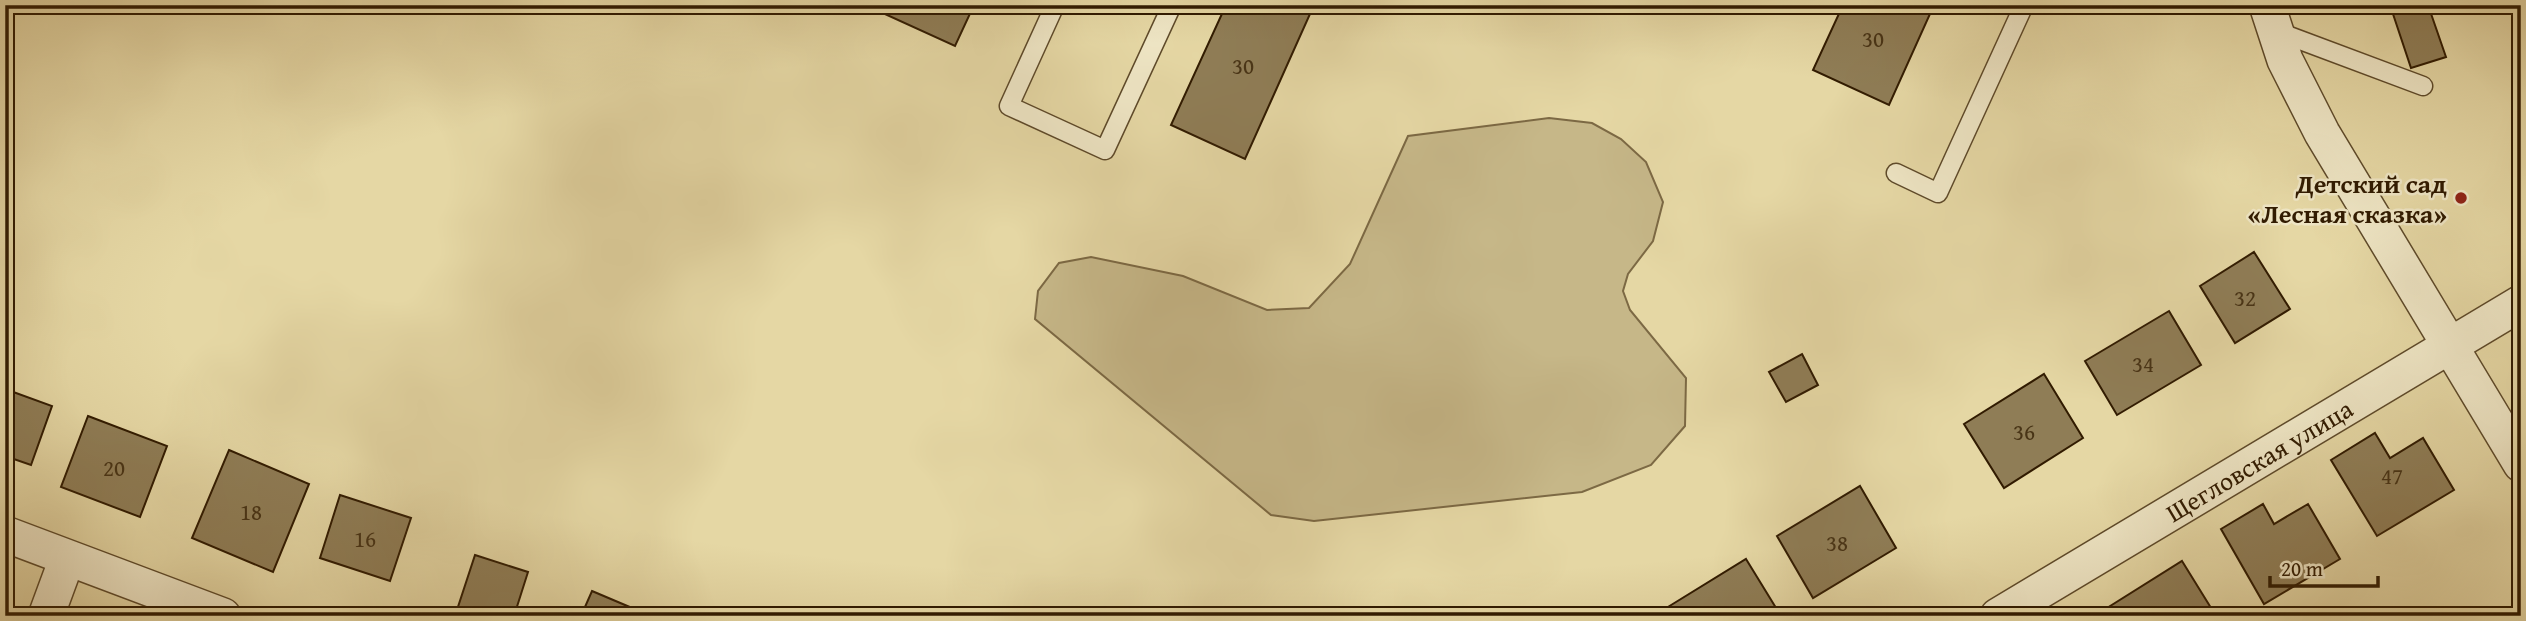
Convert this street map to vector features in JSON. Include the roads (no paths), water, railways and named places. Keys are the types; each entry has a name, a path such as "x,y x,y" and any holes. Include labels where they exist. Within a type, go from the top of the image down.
{"street":[{"path":"2272,18 2285,60 2322,133 2521,464"},
{"name":"Щегловская улица","path":"1998,616 2521,303"},
{"path":"5,534 223,616"},
{"path":"46,616 67,559"}],"lane":[{"path":"1055,5 1009,106 1105,150 1172,5"},
{"path":"1896,173 1938,192 2024,5"},
{"path":"2272,18 2423,86"}],"place":[{"name":"Детский сад «Лесная сказка»","path":"2461,198"}]}
